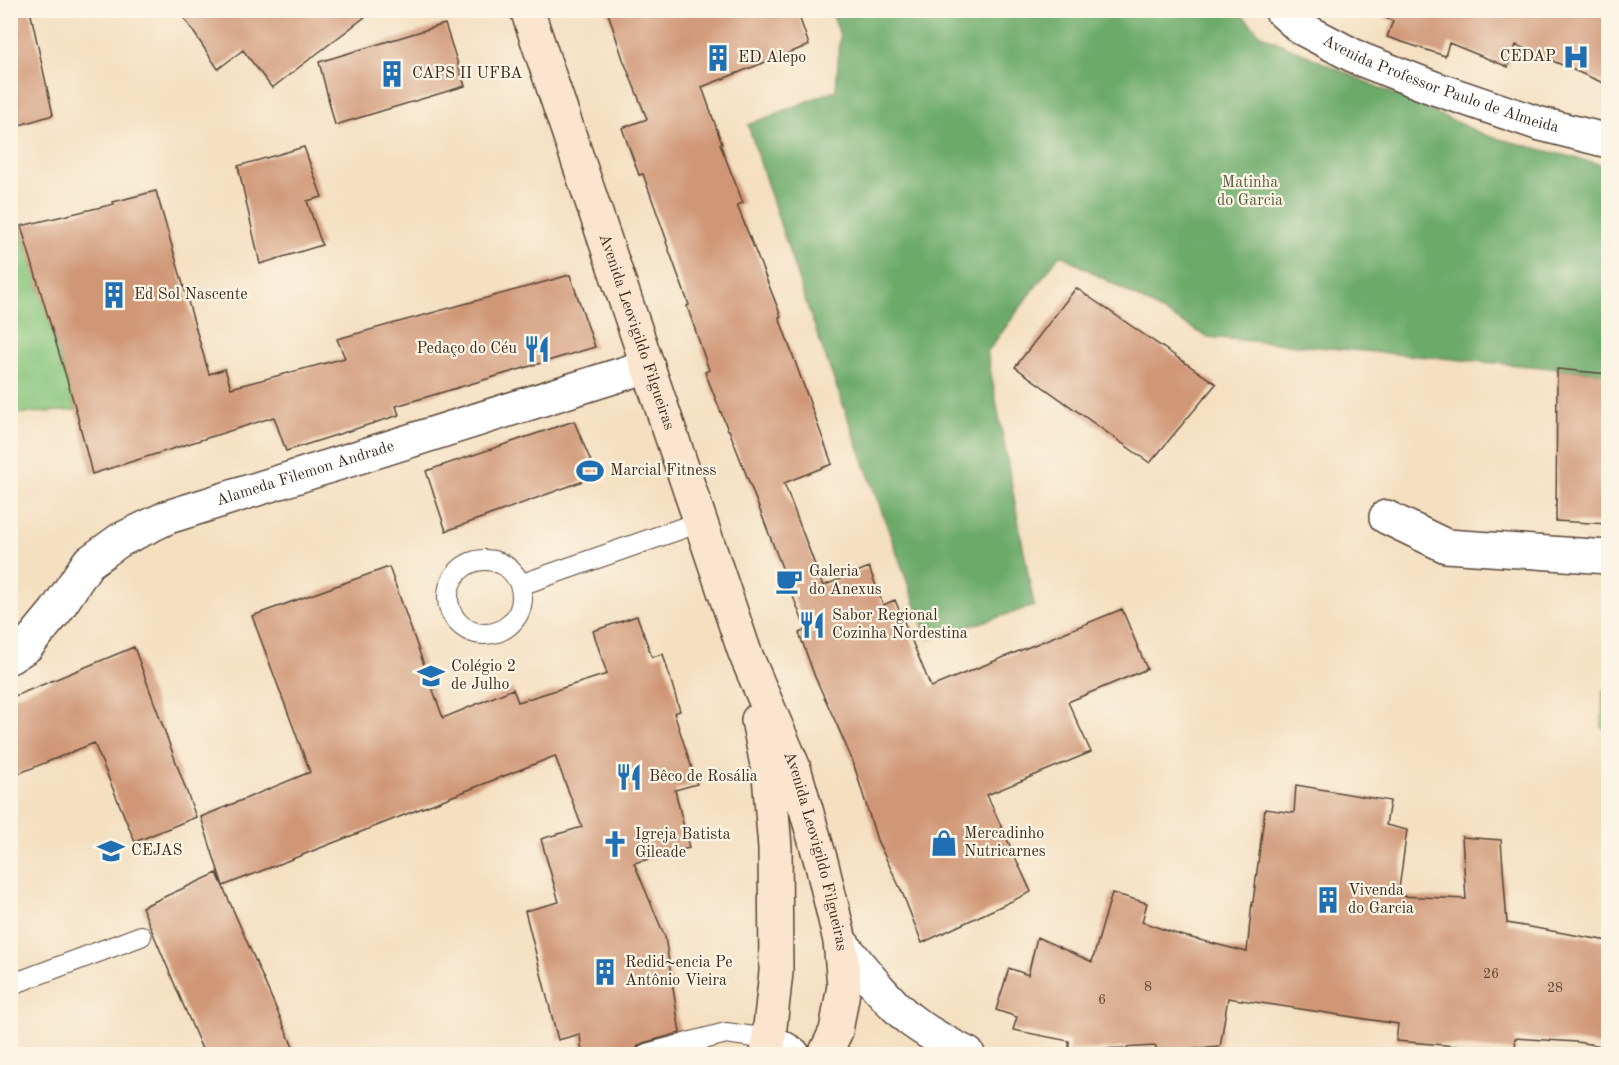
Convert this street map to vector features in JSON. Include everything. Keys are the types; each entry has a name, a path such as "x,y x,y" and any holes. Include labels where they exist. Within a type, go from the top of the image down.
{"main road":[{"name":"Avenida Leovigildo Filgueiras","path":"527,10 745,653 794,768 822,865 840,941 844,986 836,1031 825,1054"},
{"name":"Avenida Leovigildo Filgueiras","path":"745,653 769,775 775,848 776,1049"}],"street":[{"name":"Avenida Professor Paulo de Almeida","path":"1281,10 1301,28 1360,59 1434,88 1537,123 1608,141"},
{"name":"Alameda Filemon Andrade","path":"10,657 27,646 56,611 88,563 120,540 168,518 648,366"},
{"path":"1386,517 1446,546 1608,557"},
{"path":"840,941 909,1019 956,1049 968,1054"}],"lane":[{"path":"520,585 700,522"},
{"path":"10,985 141,936"},
{"path":"647,1054 726,1033 776,1049"}],"green space":[{"name":"Matinha do Garcia","path":"831,11 1238,11 1261,35 1487,136 1608,166 1608,373 1208,337 1060,254 987,352 1034,606 928,639 804,297 748,125 836,90 840,35"},
{"path":"21,226 76,410 11,414 11,228"},
{"path":"1603,690 1608,690 1608,728 1602,728"}],"building":[{"path":"10,10 30,10 53,115 10,128"},
{"path":"179,10 374,10 272,88 243,50 218,69"},
{"path":"607,10 797,10 809,45 702,87 722,144 720,144 743,203 737,205 781,316 779,317 832,464 784,483 823,586 869,567 883,605 895,600 931,687 1122,609 1147,669 1068,702 1091,752 987,795 1031,892 922,943 902,892 877,840 853,762 815,677 799,633 806,630 705,372 709,370 687,306 689,305 643,174 639,175 622,128 647,119 623,59"},
{"name":"CEDAP","path":"1372,10 1608,10 1608,85 1516,45 1508,67 1449,43 1445,56 1387,37 1393,21 1371,12"},
{"name":"CAPS II UFBA","path":"445,24 465,86 335,125 319,62"},
{"path":"304,147 322,197 307,201 322,245 260,264 238,166"},
{"path":"156,191 209,374 225,369 231,388 345,358 337,339 570,275 595,347 396,406 399,415 286,451 274,417 92,474 76,410 21,226 114,204 113,202"},
{"path":"1076,288 1216,384 1150,463 1015,367"},
{"path":"1557,369 1608,374 1608,524 1556,521"},
{"path":"574,421 597,476 446,531 426,471"},
{"path":"389,567 443,718 513,689 518,702 607,674 593,631 637,616 652,657 663,654 680,711 674,713 697,784 675,790 689,848 634,863 665,937 680,1033 643,1043 638,1046 635,1054 582,1054 580,1034 558,1040 525,911 559,902 541,839 582,827 555,756 223,886 201,817 310,772 252,616"},
{"path":"134,647 196,817 135,842 94,743 10,777 10,698"},
{"path":"1296,785 1390,801 1386,825 1407,830 1398,896 1466,899 1462,837 1501,840 1507,923 1608,941 1608,1047 1577,1042 1515,1038 1516,1051 1396,1041 1398,1024 1228,998 1220,1047 1155,1052 1156,1046 1069,1051 1069,1041 1013,1030 1017,1017 996,1010 1009,968 1028,975 1037,937 1092,962 1112,893 1147,903 1142,922 1180,935 1247,952 1265,809 1294,813"},
{"path":"217,873 296,1054 204,1054 142,907"}],"place":[{"name":"CEDAP","path":"1576,57"},
{"name":"ED Alepo","path":"718,58"},
{"name":"CAPS II UFBA","path":"392,74"},
{"name":"Ed Sol Nascente","path":"114,295"},
{"name":"Pedaço do Céu","path":"537,349"},
{"name":"Marcial Fitness","path":"590,471"},
{"name":"Galeria do Anexus","path":"789,581"},
{"name":"Sabor Regional Cozinha Nordestina","path":"812,625"},
{"name":"Colégio 2 de Julho","path":"431,676"},
{"name":"Bêco de Rosália","path":"629,777"},
{"name":"Mercadinho Nutricarnes","path":"944,843"},
{"name":"Igreja Batista Gileade","path":"615,844"},
{"name":"CEJAS","path":"111,851"},
{"name":"Vivenda do Garcia","path":"1328,900"},
{"name":"Redid~encia Pe Antônio Vieira","path":"605,972"}]}
